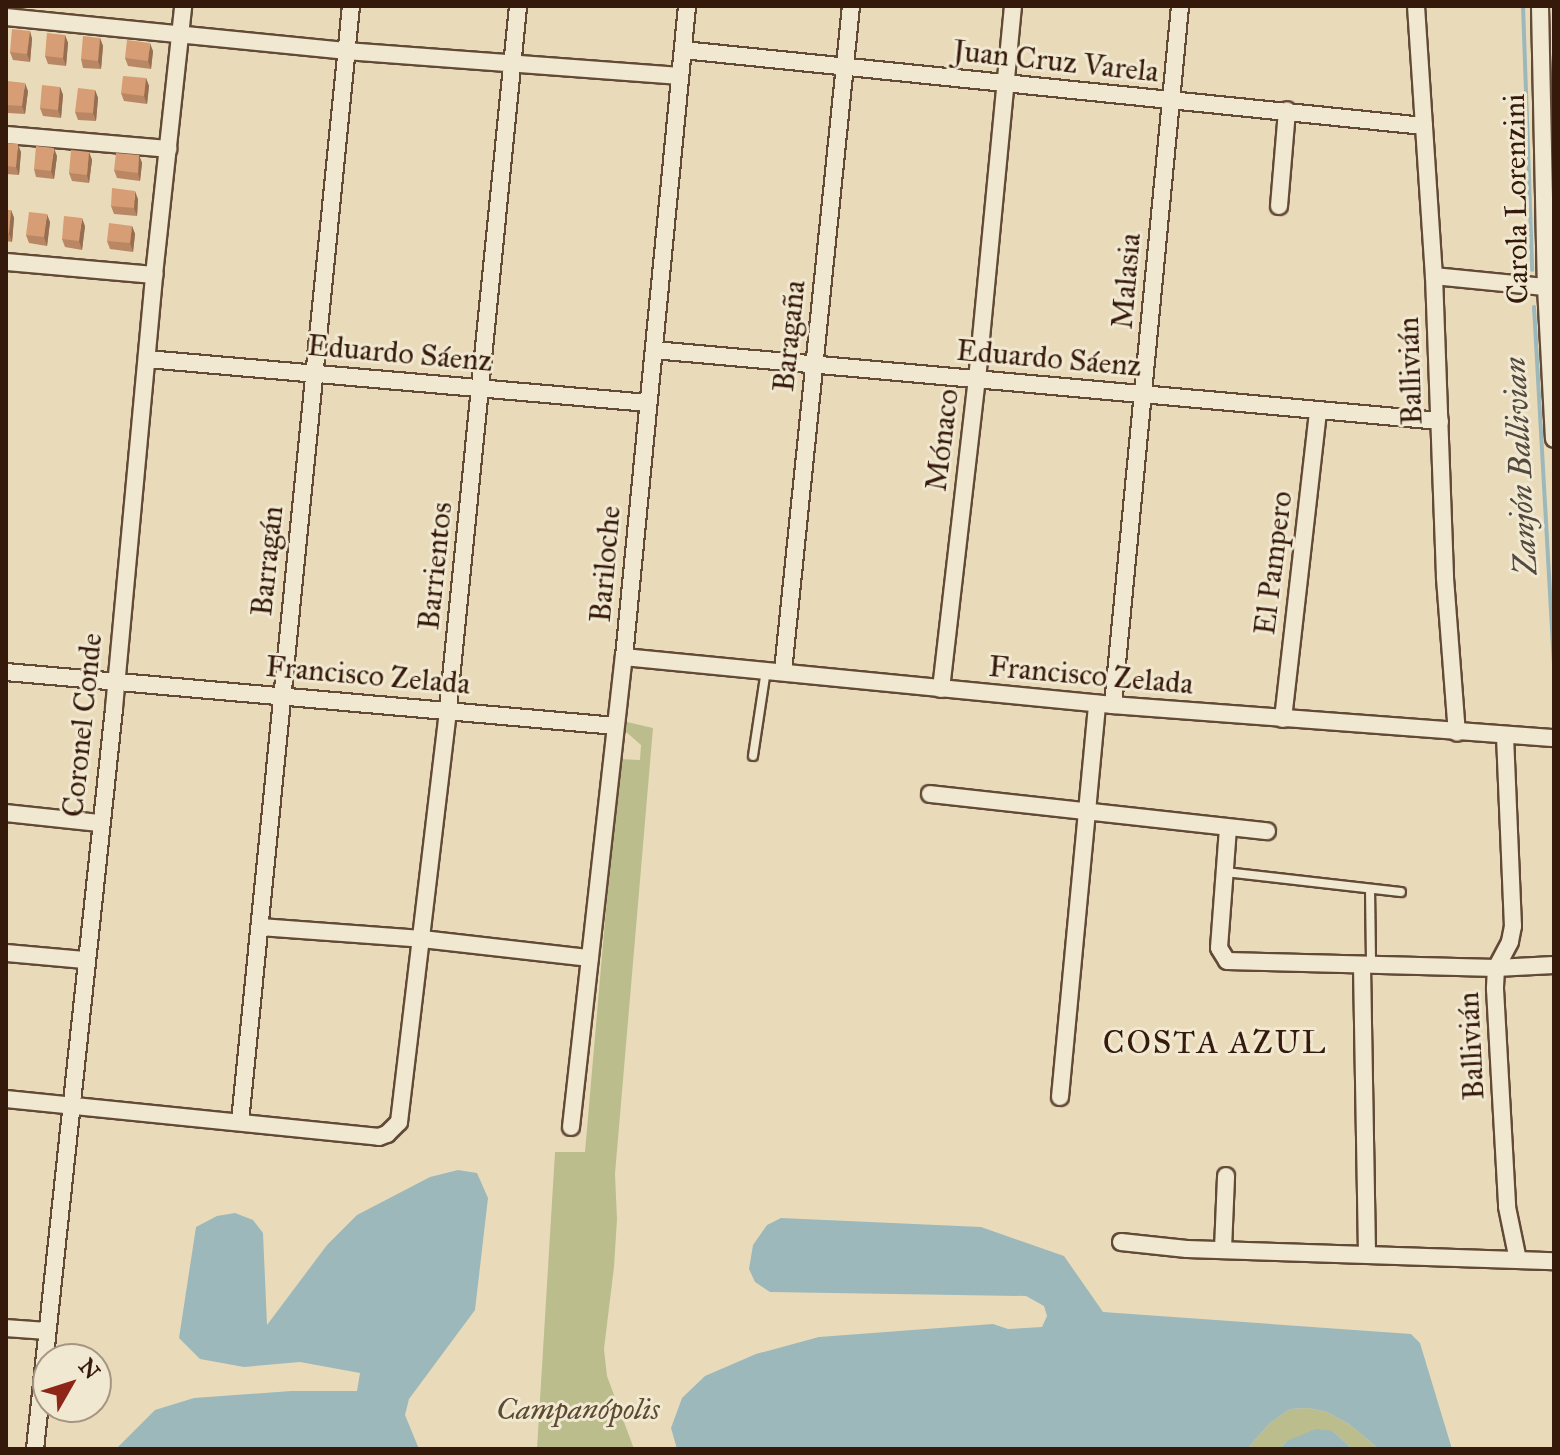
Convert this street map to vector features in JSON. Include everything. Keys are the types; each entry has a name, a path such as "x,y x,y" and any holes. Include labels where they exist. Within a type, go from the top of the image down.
{"street":[{"name":"Coronel Conde","path":"35,1449 183,6"},
{"name":"Barragán","path":"240,1122 351,6"},
{"name":"Barrientos","path":"240,1122 379,1137 394,1129 401,1114 448,709 518,6"},
{"name":"Bariloche","path":"571,1127 624,657 687,6"},
{"name":"Baragaña","path":"783,671 851,6"},
{"name":"Mónaco","path":"941,689 977,380 1013,6"},
{"name":"Malasia","path":"1060,1097 1084,814 1105,704 1144,394 1180,6"},
{"name":"Ballivián","path":"1416,6 1434,276 1445,578 1457,733"},
{"name":"Carola Lorenzini","path":"1540,6 1554,439"},
{"path":"6,17 347,51 679,76"},
{"name":"Juan Cruz Varela","path":"683,50 1424,126"},
{"path":"1279,206 1287,110"},
{"path":"6,135 168,149"},
{"path":"6,262 154,275"},
{"path":"1434,276 1550,288"},
{"name":"Eduardo Sáenz","path":"654,350 814,367 1440,421"},
{"name":"Eduardo Sáenz","path":"147,359 648,403"},
{"name":"El Pampero","path":"1283,719 1318,412"},
{"name":"Francisco Zelada","path":"624,657 1105,704 1554,738"},
{"name":"Francisco Zelada","path":"6,672 616,726"},
{"name":"Ballivián","path":"1505,736 1513,926 1510,942 1496,968 1507,1207 1518,1260"},
{"path":"930,794 1084,814 1267,831"},
{"path":"6,813 100,823"},
{"path":"1228,828 1219,948 1227,961 1496,968 1554,965"},
{"path":"260,927 422,939 590,958"},
{"path":"6,953 85,960"},
{"path":"1367,966 1367,1254"},
{"path":"6,1099 240,1122"},
{"path":"1223,1249 1226,1176"},
{"path":"1121,1242 1223,1249 1554,1261"},
{"path":"6,1328 46,1331"}],"lane":[{"path":"753,756 766,670"},
{"path":"1225,872 1401,892"},
{"path":"1367,966 1370,889"}],"green space":[{"name":"Campanópolis","path":"627,722 653,728 615,1174 617,1219 614,1267 604,1349 607,1376 634,1449 537,1449 555,1152 585,1152 619,759 640,760 641,745 625,731"},
{"path":"1308,1408 1327,1412 1349,1424 1379,1449 1352,1449 1333,1431 1287,1441 1280,1449 1247,1449 1270,1423 1290,1409"}],"water":[{"path":"458,1170 477,1173 488,1198 475,1310 409,1399 405,1415 419,1449 116,1449 155,1410 194,1398 291,1391 357,1391 360,1373 300,1362 244,1367 200,1359 179,1338 196,1227 217,1216 235,1213 253,1220 263,1233 267,1325 327,1245 357,1215 430,1177"},
{"path":"781,1218 981,1227 1064,1256 1103,1312 1411,1334 1420,1343 1452,1449 1379,1449 1349,1424 1327,1412 1308,1408 1290,1409 1270,1423 1247,1449 677,1449 671,1428 682,1398 705,1376 756,1354 819,1337 993,1324 1008,1329 1042,1327 1047,1316 1044,1306 1026,1296 770,1292 755,1282 749,1269 753,1245 767,1225"},
{"path":"1316,1429 1333,1431 1352,1449 1280,1449 1287,1441"}],"building":[{"path":"12,29 30,31 27,54 10,52"},
{"path":"47,33 65,35 63,58 45,56"},
{"path":"83,36 100,38 98,61 81,59"},
{"path":"127,40 150,43 148,61 125,58"},
{"path":"123,76 146,78 144,96 121,93"},
{"path":"7,81 25,83 22,106 6,105"},
{"path":"42,85 60,87 58,110 40,108"},
{"path":"78,88 95,90 93,113 75,112"},
{"path":"6,143 18,144 16,167 6,166"},
{"path":"36,146 54,148 51,171 34,169"},
{"path":"71,150 89,152 87,175 69,173"},
{"path":"116,153 139,155 138,173 114,170"},
{"path":"112,188 135,191 134,208 111,206"},
{"path":"6,210 11,210 9,233 6,233"},
{"path":"29,212 47,214 44,237 26,235"},
{"path":"64,216 82,218 79,241 62,239"},
{"path":"109,223 132,226 130,243 107,241"}],"waterway":[{"name":"Zanjón Ballivian","path":"1523,6 1532,270"},
{"name":"Zanjón Ballivian","path":"1534,307 1554,670"}],"district":[{"name":"COSTA AZUL","path":"1215,1043"}]}
